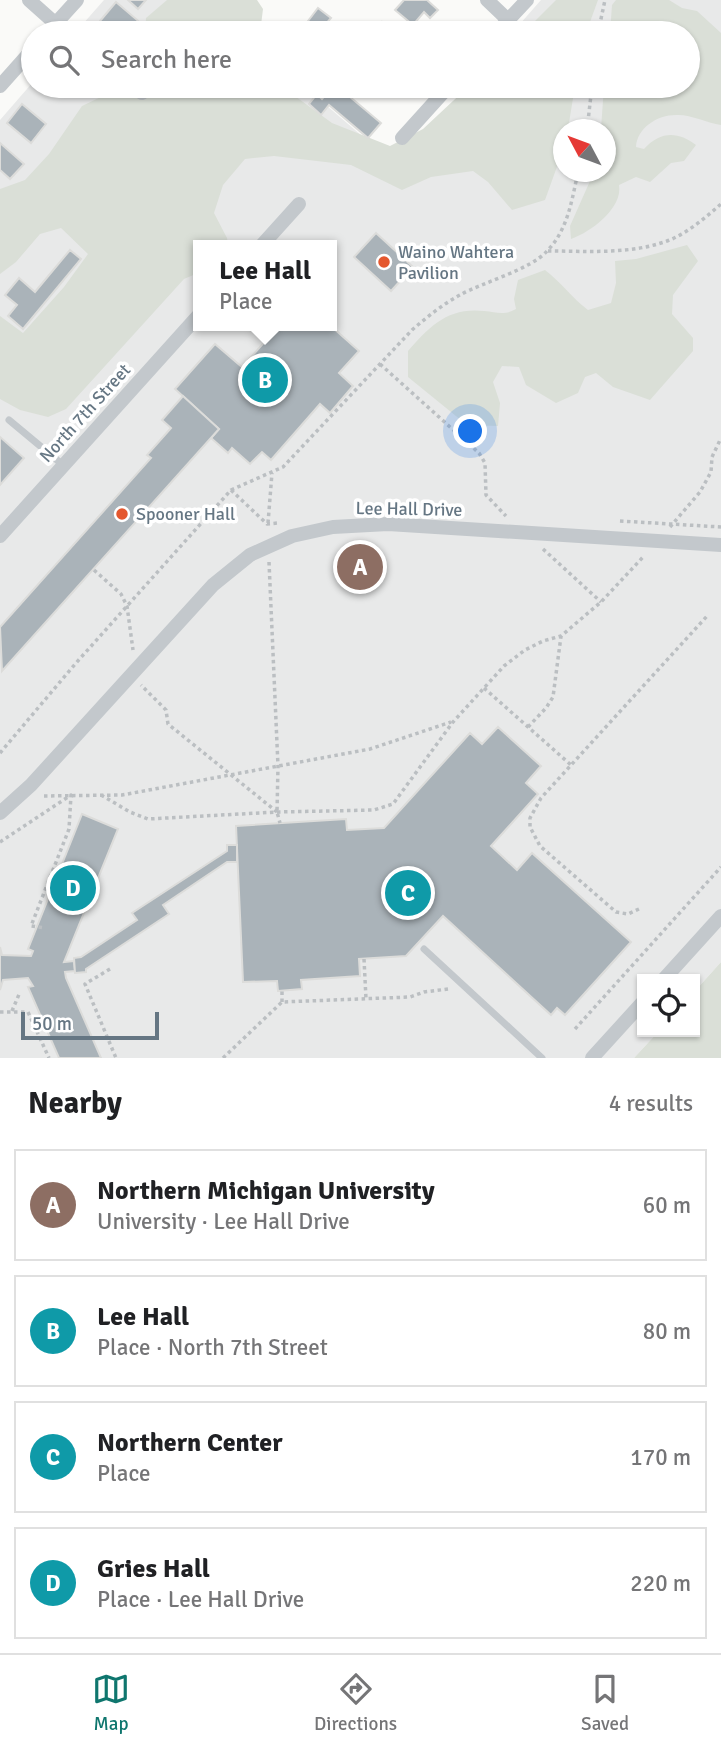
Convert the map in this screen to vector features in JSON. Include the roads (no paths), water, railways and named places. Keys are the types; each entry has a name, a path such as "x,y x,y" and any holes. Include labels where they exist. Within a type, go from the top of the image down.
{"street":[{"path":"29,0 48,21"},
{"path":"62,21 77,0"},
{"path":"487,0 508,20 527,0"},
{"path":"0,86 21,62"},
{"path":"402,138 438,98"},
{"path":"267,240 299,204"},
{"name":"North 7th Street","path":"0,536 193,322"},
{"name":"Lee Hall Drive","path":"0,813 214,585 250,555 292,536 333,527 388,524 721,545"},
{"path":"669,974 721,916"},
{"path":"592,1058 637,1008"}],"lane":[{"path":"9,420 63,466"},
{"path":"424,949 542,1058"}],"place":[{"name":"Waino Wahtera Pavilion","path":"384,262"},
{"name":"Lee Hall","path":"265,380"},
{"name":"Spooner Hall","path":"122,514"},
{"name":"Northern Michigan University","path":"360,567"},
{"name":"Gries Hall","path":"73,888"},
{"name":"Northern Center","path":"408,893"}]}
